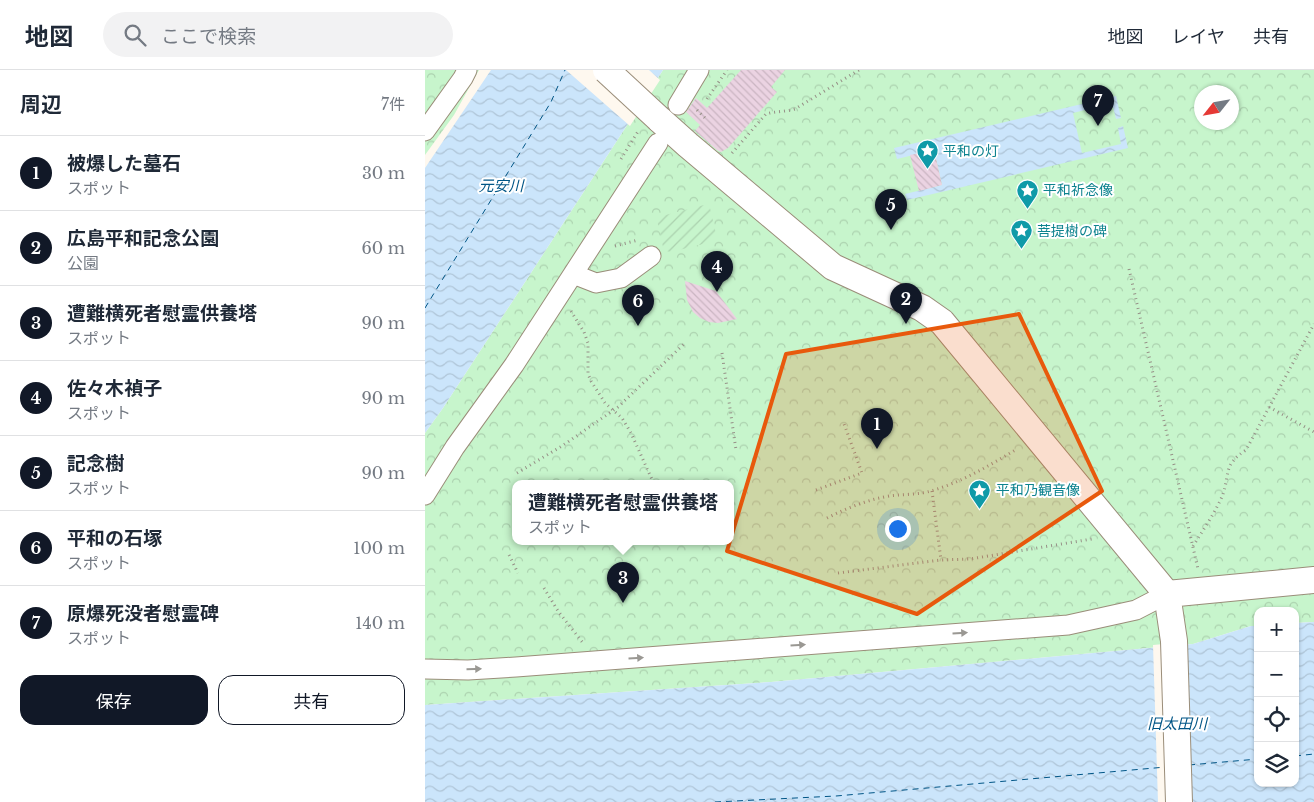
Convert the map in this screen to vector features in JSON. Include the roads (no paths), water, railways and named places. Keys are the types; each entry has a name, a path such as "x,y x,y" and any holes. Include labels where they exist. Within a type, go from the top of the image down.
{"street":[{"path":"605,70 665,122 687,145 833,267 923,308 941,322 1167,594 1174,641 1179,802"},
{"path":"425,495 455,447 514,365 559,297 665,122 699,70"},
{"path":"425,131 461,73"},
{"path":"573,274 596,283 621,278 651,256"},
{"path":"425,670 474,670 1068,625 1136,610 1167,594 1314,580"}],"water":[{"name":"元安川","path":"491,70 663,70 425,433 425,168"},
{"path":"1116,96 1121,118 1116,119 1112,103 1073,113 1082,153 1121,144 1118,128 1123,126 1128,148 907,200 905,194 942,185 934,150 897,159 894,148"},
{"name":"旧太田川","path":"1314,622 1314,802 425,802 425,705 771,682 1193,644 1251,626 1254,626 1254,787 1299,787 1299,623"}],"place":[{"name":"原爆死没者慰霊碑","path":"1098,126"},
{"name":"平和の灯","path":"927,170"},
{"name":"平和祈念像","path":"1027,209"},
{"name":"記念樹","path":"891,230"},
{"name":"菩提樹の碑","path":"1021,250"},
{"name":"佐々木禎子","path":"717,292"},
{"name":"広島平和記念公園","path":"906,324"},
{"name":"平和の石塚","path":"638,326"},
{"name":"被爆した墓石","path":"877,449"},
{"name":"平和乃観音像","path":"980,509"},
{"name":"遭難横死者慰霊供養塔","path":"623,603"}]}
